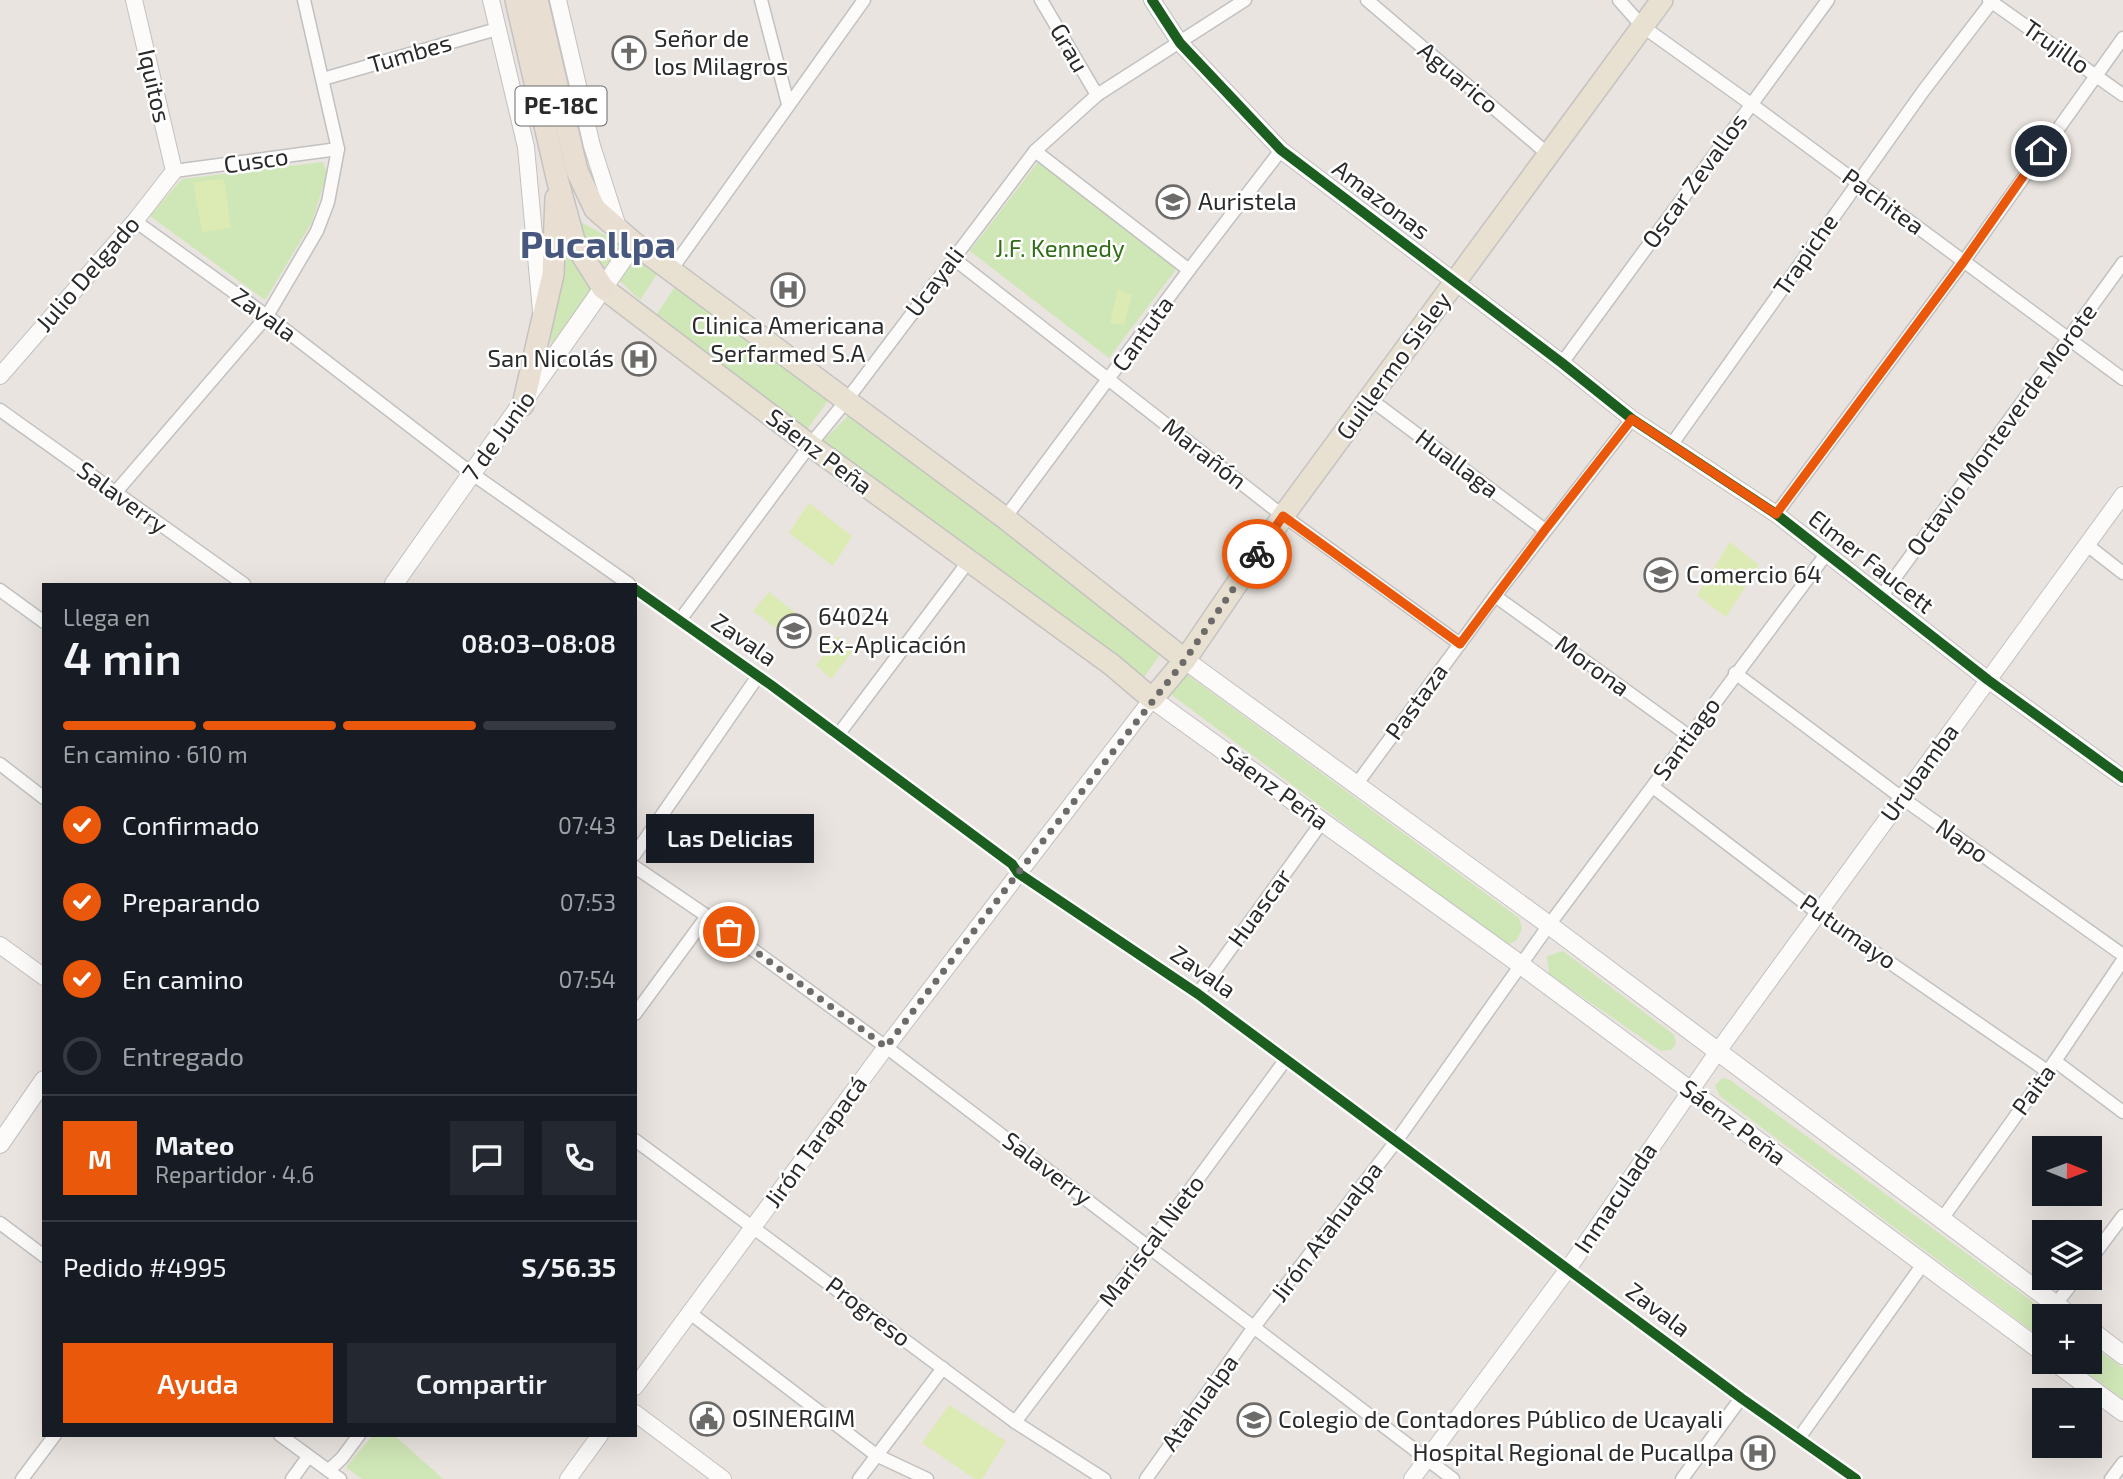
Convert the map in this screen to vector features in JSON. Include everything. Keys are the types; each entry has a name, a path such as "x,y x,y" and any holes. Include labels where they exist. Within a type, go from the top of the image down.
{"highway":[{"name":"PE-18C","path":"516,0 558,182"},
{"name":"Sáenz Peña","path":"537,0 577,171 595,209 626,236"},
{"name":"Sáenz Peña","path":"558,182 575,244 603,288"},
{"path":"523,405 553,274 558,182"}],"main road":[{"name":"Guillermo Sisley","path":"1152,699 1185,660 1283,516 1662,0"},
{"name":"Sáenz Peña","path":"626,236 1005,518 1185,660 1549,925 2056,1304"},
{"name":"7 de Junio","path":"395,583 471,473 523,405 603,288 626,236"},
{"name":"Sáenz Peña","path":"603,288 810,445 1112,665 1152,699 1521,965 2032,1344"},
{"path":"0,1144 42,1083"},
{"path":"2102,1339 2123,1355"},
{"path":"2071,1374 2123,1412"}],"street":[{"name":"Iquitos","path":"134,0 174,171"},
{"path":"115,494 267,316 317,231 328,202 338,149 304,0"},
{"path":"491,0 526,147 542,325"},
{"path":"558,0 592,146 626,236"},
{"path":"761,0 788,104"},
{"path":"671,271 864,0"},
{"name":"Grau","path":"1041,0 1097,95"},
{"name":"Amazonas","path":"1152,0 1180,43 1281,150 1455,283"},
{"name":"Ucayali","path":"680,620 1035,151 1097,95 1245,0"},
{"name":"Aguarico","path":"1367,0 1549,155"},
{"name":"Pachitea","path":"1619,0 1642,26 2123,379"},
{"name":"Oscar Zevallos","path":"1562,363 1828,0"},
{"name":"Trujillo","path":"1991,1 2123,95"},
{"name":"Trapiche","path":"1672,444 1924,90 1991,1"},
{"name":"Tumbes","path":"323,79 498,29"},
{"path":"1776,514 1964,261 2123,38"},
{"name":"Cusco","path":"174,171 338,149"},
{"name":"Cantuta","path":"1005,518 1281,150"},
{"path":"1035,151 1189,270"},
{"name":"Julio Delgado","path":"0,376 174,171"},
{"name":"Zavala","path":"135,220 267,316 471,473 628,583"},
{"name":"Marañón","path":"953,258 1283,516 1460,644"},
{"name":"Octavio Monteverde Morote","path":"1881,597 2123,263"},
{"name":"Elmer Faucett","path":"1455,283 1632,419 1776,514 1988,680 2123,778"},
{"name":"Huallaga","path":"1370,399 1545,530"},
{"name":"Salaverry","path":"0,410 243,583"},
{"name":"Pastaza","path":"1356,785 1495,596 1632,419"},
{"name":"Urubamba","path":"1718,1051 2123,495"},
{"path":"2087,545 2123,573"},
{"name":"Santiago","path":"1521,965 1735,673 1827,553"},
{"path":"838,734 968,562"},
{"path":"0,590 42,621"},
{"name":"Zavala","path":"637,590 838,734 1012,864 1018,873 1198,993 1741,1398 1856,1479"},
{"name":"Morona","path":"1495,596 1689,737"},
{"name":"Napo","path":"1735,673 1902,798 2123,957"},
{"path":"637,851 758,676"},
{"name":"Jirón Tarapacá","path":"637,1384 886,1047 1152,699"},
{"path":"0,764 42,796"},
{"name":"Putumayo","path":"1653,787 1818,913 2123,1112"},
{"name":"Huascar","path":"1198,993 1322,822"},
{"name":"Salaverry","path":"637,868 886,1047 1453,1479"},
{"path":"637,1011 707,916"},
{"path":"0,945 42,976"},
{"name":"Paita","path":"1942,1219 2051,1066 2123,957"},
{"name":"Jirón Atahualpa","path":"1254,1327 1397,1140 1521,965"},
{"name":"Inmaculada","path":"1412,1479 1567,1269 1718,1051"},
{"name":"Mariscal Nieto","path":"1015,1422 1286,1059"},
{"name":"Progreso","path":"637,1141 1015,1422 1104,1479"},
{"path":"2102,1244 2123,1216"},
{"path":"0,1223 42,1254"},
{"path":"1799,1437 1923,1264"},
{"path":"2056,1304 2067,1290"},
{"path":"690,1313 876,1455 927,1479"},
{"name":"Atahualpa","path":"1146,1479 1254,1327"},
{"path":"859,1479 943,1368"},
{"path":"1682,1479 1741,1398"},
{"path":"637,1414 723,1479"},
{"path":"22,1479 54,1437"},
{"path":"283,1437 340,1479"},
{"path":"329,1470 358,1437"},
{"path":"568,1479 599,1437"},
{"path":"292,1479 308,1457"},
{"path":"2112,1479 2123,1463"}],"green space":[{"path":"323,162 327,173 312,222 265,300 150,216 182,179"},
{"name":"J.F. Kennedy","path":"1038,162 1177,268 1109,358 970,251"},
{"path":"224,179 231,228 202,232 193,182"},
{"path":"575,219 623,245 603,276"},
{"path":"563,240 595,285 550,346"},
{"path":"636,254 659,271 640,300 619,280"},
{"path":"676,285 829,399 806,431 655,317"},
{"path":"1118,289 1132,295 1124,325 1110,323"},
{"path":"849,415 1162,652 1144,677 821,443"},
{"path":"809,503 852,536 833,566 789,533"},
{"path":"1730,542 1759,565 1726,617 1697,595"},
{"path":"769,592 810,624 795,642 753,611"},
{"path":"838,636 854,649 831,679 816,665"},
{"path":"1178,668 1519,918 1522,928 1517,940 1506,945 1164,689"},
{"path":"1563,951 1674,1035 1676,1044 1671,1050 1661,1051 1549,974 1547,956"},
{"path":"1722,1078 1730,1080 2036,1304 2032,1304 2032,1331 1720,1096 1715,1086"},
{"path":"2102,1353 2123,1368 2123,1399 2089,1374 2102,1374"},
{"path":"949,1405 1006,1441 982,1479 975,1479 922,1443"},
{"path":"371,1437 396,1437 443,1479 362,1479 346,1467"}],"cycle path":[{"path":"1152,0 1180,43 1281,150 1632,419 1776,514 1988,680 2123,778"},
{"path":"637,590 771,685 1012,864 1018,873 1198,994 1741,1398 1856,1479"}],"way so far":[{"path":"729,932 886,1047 1185,660 1257,554"}],"place":[{"name":"Señor de los Milagros","path":"629,53"},
{"name":"Auristela","path":"1173,202"},
{"name":"Clinica Americana Serfarmed S.A","path":"788,290"},
{"name":"San Nicolás","path":"639,359"},
{"name":"Comercio 64","path":"1661,575"},
{"name":"64024 Ex-Aplicación","path":"794,631"},
{"name":"Las Delicias","path":"729,932"},
{"name":"OSINERGIM","path":"707,1419"},
{"name":"Colegio de Contadores Público de Ucayali","path":"1254,1420"},
{"name":"Hospital Regional de Pucallpa","path":"1758,1453"}],"district":[{"name":"Pucallpa","path":"598,245"}],"route":[{"path":"1257,554 1283,516 1460,644 1632,419 1776,514 1964,261 2041,151"}]}
